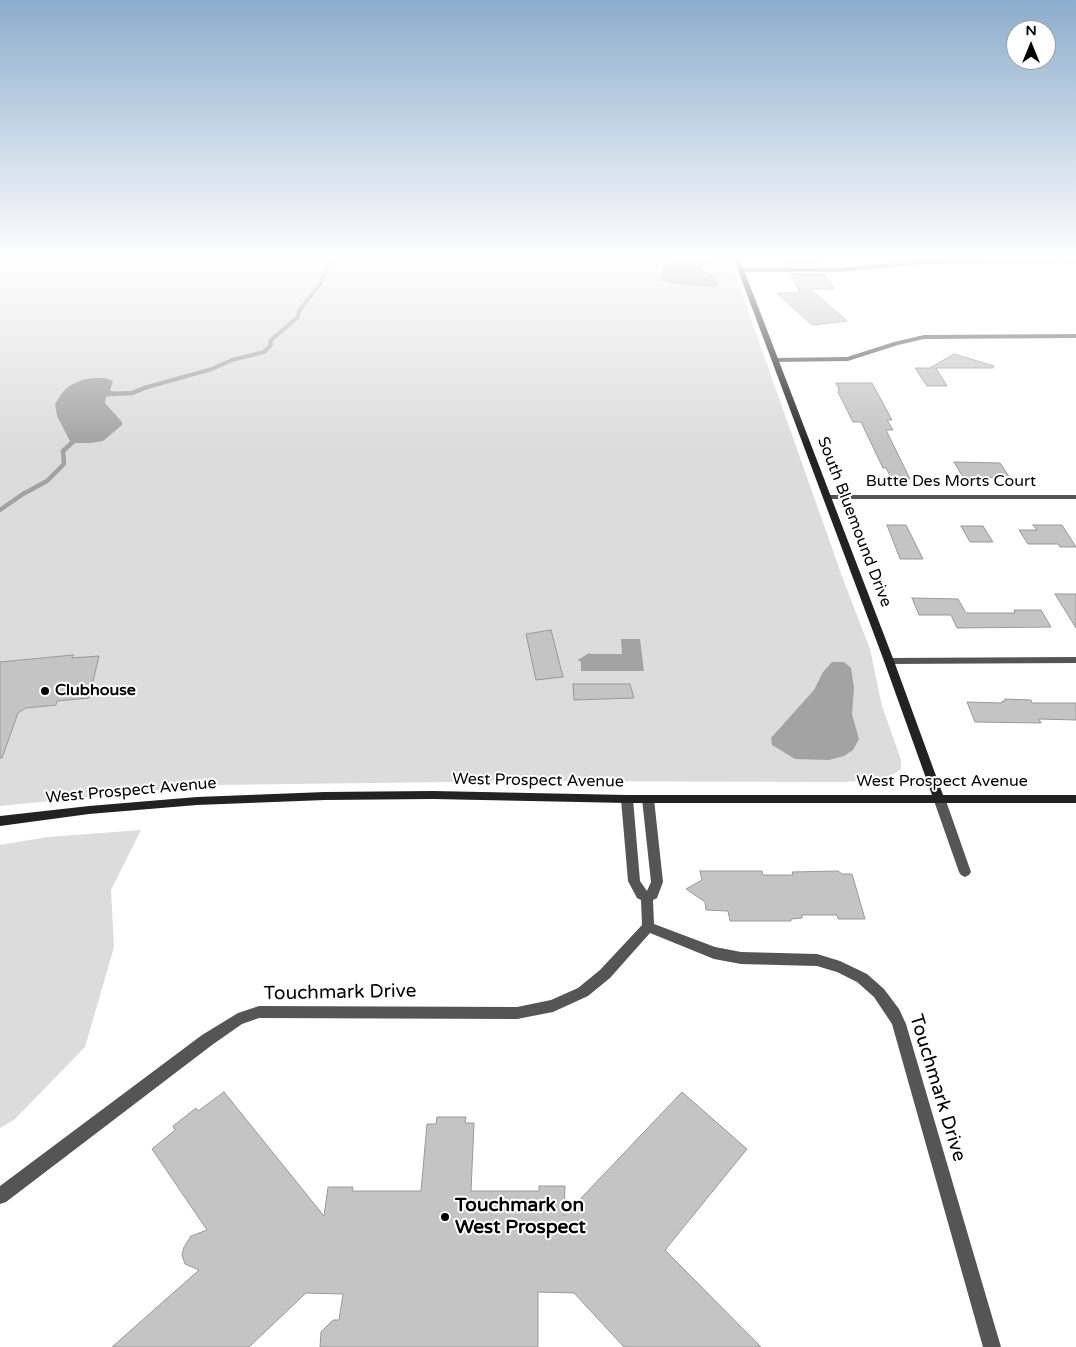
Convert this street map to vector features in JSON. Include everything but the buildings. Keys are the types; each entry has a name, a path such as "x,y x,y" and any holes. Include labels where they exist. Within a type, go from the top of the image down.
{"main road":[{"name":"South Bluemound Drive","path":"760,320 939,798"},
{"name":"West Prospect Avenue","path":"0,821 89,810 242,798 433,795 627,799 1076,799"}],"street":[{"path":"776,360 848,359 896,343 924,337 1076,336"},
{"name":"Butte Des Morts Court","path":"827,497 1076,497"},
{"path":"889,660 1076,660"},
{"path":"939,798 966,872"},
{"path":"627,799 634,881 641,894 647,898"},
{"path":"647,898 653,894 657,882 648,799"},
{"path":"647,898 648,927"},
{"name":"Touchmark Drive","path":"0,1196 208,1040 238,1020 259,1012 517,1012 552,1006 583,992 605,974 648,927 714,953 740,958 817,960 840,967 862,978 879,993 894,1012 899,1024 992,1347"}],"shaded area":[{"path":"0,320 751,320 843,579 870,649 882,706 901,760 901,769 892,775 877,780 841,782 527,781 214,785 0,806"},
{"path":"105,378 113,381 110,391 119,392 118,395 106,397 105,403 122,422 122,425 103,441 71,443 57,416 55,404 69,386 82,380"},
{"path":"621,639 640,639 644,671 581,671 581,662 578,660 589,653 622,654"},
{"path":"832,662 844,662 851,668 854,688 852,714 859,739 853,750 844,756 829,760 795,759 772,745 771,738 814,690 823,672"},
{"path":"141,830 111,890 114,947 85,1047 15,1119 0,1128 0,845 48,837"}],"waterway":[{"path":"146,388 212,369 232,360 264,352 271,345 270,341 295,320"},
{"path":"113,394 132,393 146,388"},
{"path":"0,510 23,494 47,481 64,464 63,451 76,439"}],"place":[{"name":"Clubhouse","path":"45,691"},
{"name":"Touchmark on West Prospect","path":"445,1217"}]}
